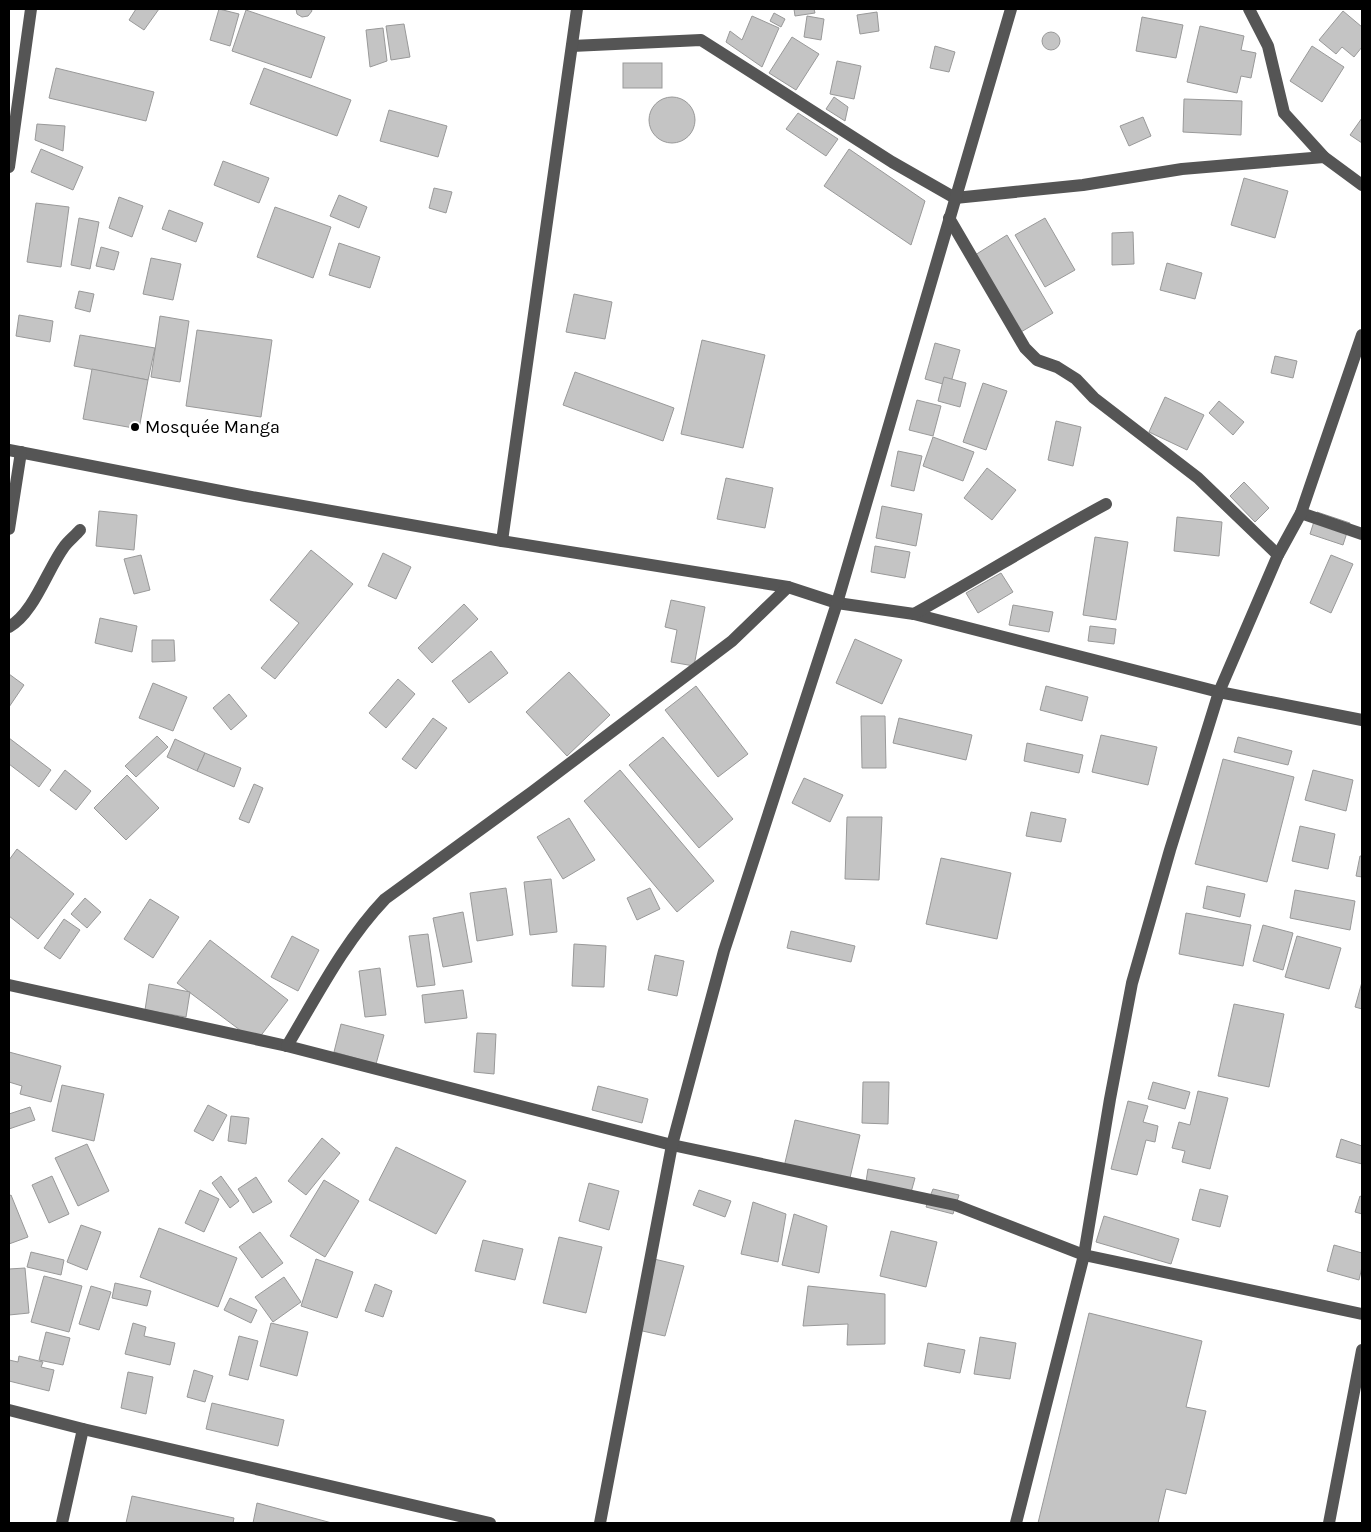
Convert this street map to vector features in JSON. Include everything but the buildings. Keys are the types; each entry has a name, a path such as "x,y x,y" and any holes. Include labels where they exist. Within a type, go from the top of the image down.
{"street":[{"path":"9,167 13,106 31,9"},
{"path":"502,542 577,9"},
{"path":"600,1523 672,1145 724,952 836,603 1011,9"},
{"path":"1249,9 1268,46 1284,113 1324,157 1362,185"},
{"path":"572,46 701,40 892,162 955,198 1082,185 1182,169 1324,157"},
{"path":"949,218 1025,348 1037,360 1057,367 1076,379 1094,398 1198,478 1278,555"},
{"path":"1016,1523 1084,1255 1110,1098 1132,983 1170,850 1219,692 1278,555 1301,512 1362,334"},
{"path":"9,529 15,451 246,496 502,542 788,587 836,603 914,614 1219,692 1362,720"},
{"path":"914,614 973,582 1057,530 1106,504"},
{"path":"1301,512 1362,534"},
{"path":"9,627 17,623 40,590 64,547 80,530"},
{"path":"287,1046 343,951 366,918 385,899 532,792 732,641 788,587"},
{"path":"9,985 287,1046 672,1145 955,1205 1084,1255 1362,1314"},
{"path":"1329,1523 1362,1350"},
{"path":"9,1410 83,1429 490,1523"},
{"path":"62,1523 83,1429"}],"place":[{"name":"Mosquée Manga","path":"135,427"}]}
